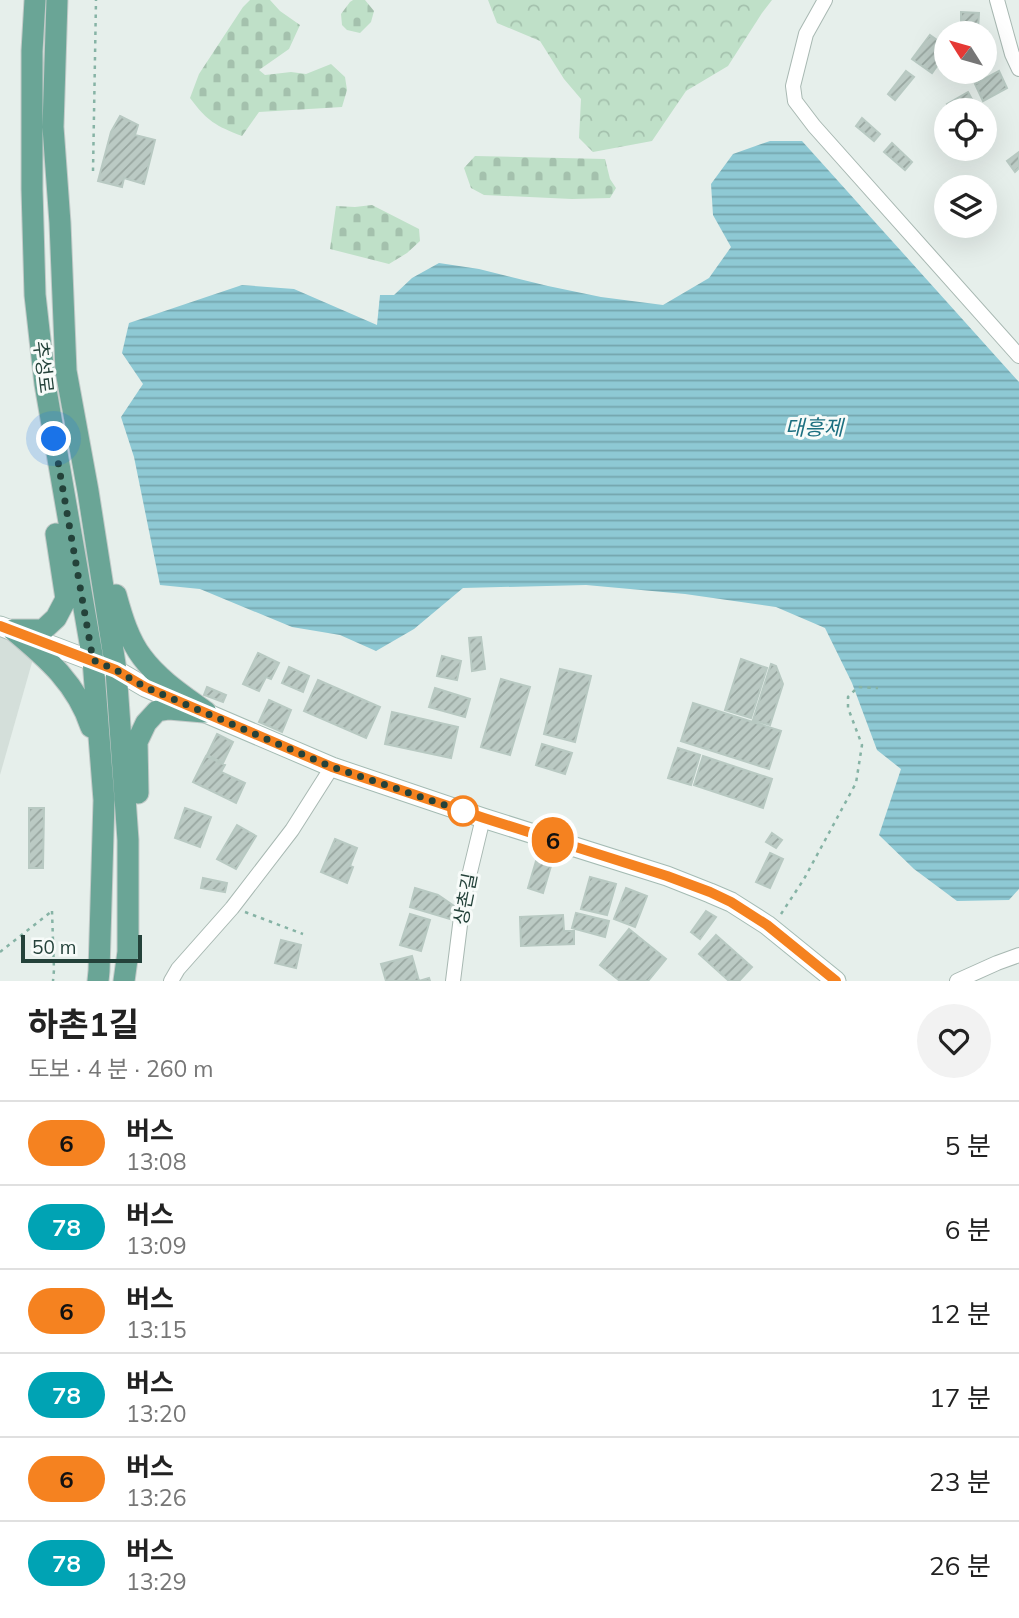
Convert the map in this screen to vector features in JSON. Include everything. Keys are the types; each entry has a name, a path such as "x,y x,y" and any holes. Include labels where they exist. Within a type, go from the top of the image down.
{"main road":[{"name":"추성로","path":"35,0 32,51 35,295 47,397 93,660 104,800 98,981"},
{"name":"추성로","path":"57,0 52,128 60,223 66,371 116,670 128,840 128,952 124,981"},
{"path":"6,628 43,630 56,618 66,599 45,467 35,295"},
{"path":"66,352 83,419 113,583 123,621 141,657 169,685 206,712"},
{"path":"6,628 48,659 72,688 86,711 101,759"},
{"path":"128,952 138,881 137,742 146,723 157,711 169,709 206,712"}],"street":[{"path":"825,0 806,34 793,86 795,101 814,126 1019,356"},
{"path":"998,0 1012,54 1019,69"},
{"path":"6,628 93,660 145,687 332,767 710,892 731,902 771,929 836,981"},
{"path":"171,981 292,830 332,767"},
{"name":"상촌길","path":"453,981 463,901 484,818"},
{"path":"957,981 1019,955"}],"path":[{"path":"93,171 96,0"},
{"path":"771,929 804,879 856,783 862,745 848,708 848,697 858,687 877,688"},
{"path":"232,908 303,934"},
{"path":"0,952 52,911 53,981"}],"shaded area":[{"path":"0,637 9,640 33,659 0,775"}],"green space":[{"path":"250,0 270,0 300,25 289,49 259,70 265,75 291,72 306,74 331,64 345,77 347,90 342,107 259,112 242,136 213,122 196,106 190,98 199,74"},
{"path":"353,0 365,0 374,11 371,22 360,33 347,30 342,25 341,14"},
{"path":"488,0 772,0 728,66 686,91 652,141 593,152 579,138 581,99 564,79 540,41 497,23"},
{"path":"475,156 605,159 610,179 616,188 610,198 484,195 471,188 464,168"},
{"path":"372,205 419,229 420,241 389,264 330,249 336,206"}],"water":[{"name":"대흥제","path":"770,141 802,141 1019,382 1019,889 1009,900 957,901 914,869 879,835 901,769 877,750 852,683 825,628 776,607 685,594 586,585 463,588 414,629 376,651 340,635 292,627 200,589 160,585 134,457 121,417 143,384 122,353 129,323 242,285 294,289 377,325 380,295 394,295 412,278 439,263 479,269 601,297 663,305 709,278 731,247 713,215 711,184 733,154"}],"building":[{"path":"961,12 979,13 979,21 961,21"},
{"path":"930,35 934,38 932,73 912,59"},
{"path":"906,71 914,77 895,100 888,94"},
{"path":"998,72 1007,88 989,98 982,98 975,84 998,84"},
{"path":"968,92 971,98 958,98"},
{"path":"120,116 138,125 135,135 155,140 144,184 124,178 122,187 98,181 111,132"},
{"path":"862,118 880,134 874,141 856,126"},
{"path":"892,143 912,162 905,170 884,152"},
{"path":"1019,152 1019,168 1015,172 1007,161"},
{"path":"481,637 485,669 472,671 469,638"},
{"path":"258,653 279,663 271,679 266,677 259,691 243,684"},
{"path":"442,656 461,661 457,680 437,676"},
{"path":"741,659 767,668 751,718 725,710"},
{"path":"771,664 776,666 783,684 770,725 753,720"},
{"path":"289,667 309,676 303,692 282,683"},
{"path":"560,669 591,676 575,742 544,734"},
{"path":"501,679 530,687 510,755 481,747"},
{"path":"318,680 380,707 366,738 304,711"},
{"path":"207,687 226,695 223,702 204,695"},
{"path":"435,688 470,699 465,717 429,707"},
{"path":"269,700 291,710 282,732 259,722"},
{"path":"693,703 781,731 769,769 681,741"},
{"path":"392,712 458,727 451,758 385,744"},
{"path":"217,734 233,742 223,763 207,755"},
{"path":"542,744 572,753 565,774 536,765"},
{"path":"678,748 700,755 691,785 668,778"},
{"path":"206,756 225,765 221,772 245,783 236,803 193,782"},
{"path":"703,756 772,779 763,808 694,785"},
{"path":"29,808 44,808 43,868 29,868"},
{"path":"185,808 211,817 200,847 175,838"},
{"path":"237,825 256,836 236,869 217,859"},
{"path":"772,833 782,840 776,848 766,842"},
{"path":"335,839 357,848 347,883 321,872"},
{"path":"770,853 783,859 770,888 756,882"},
{"path":"536,861 551,866 543,893 528,888"},
{"path":"590,877 616,884 607,915 581,909"},
{"path":"203,878 227,883 225,892 201,888"},
{"path":"415,888 438,895 454,906 450,919 410,907"},
{"path":"626,888 647,896 635,927 614,919"},
{"path":"706,911 716,917 700,939 691,932"},
{"path":"576,913 609,921 605,937 572,928"},
{"path":"410,914 430,920 421,951 400,945"},
{"path":"563,915 564,931 574,931 574,944 521,946 520,917"},
{"path":"629,929 666,959 648,981 620,981 600,965"},
{"path":"716,935 752,967 739,981 729,981 699,954"},
{"path":"281,940 301,945 296,968 275,963"},
{"path":"412,956 419,981 386,981 381,964"}],"bus line":[{"name":"6","path":"0,626 93,660 145,687 332,767 710,892 767,925 836,981"}],"route":[{"path":"54,439 93,660 145,687 332,767 463,811"}]}
